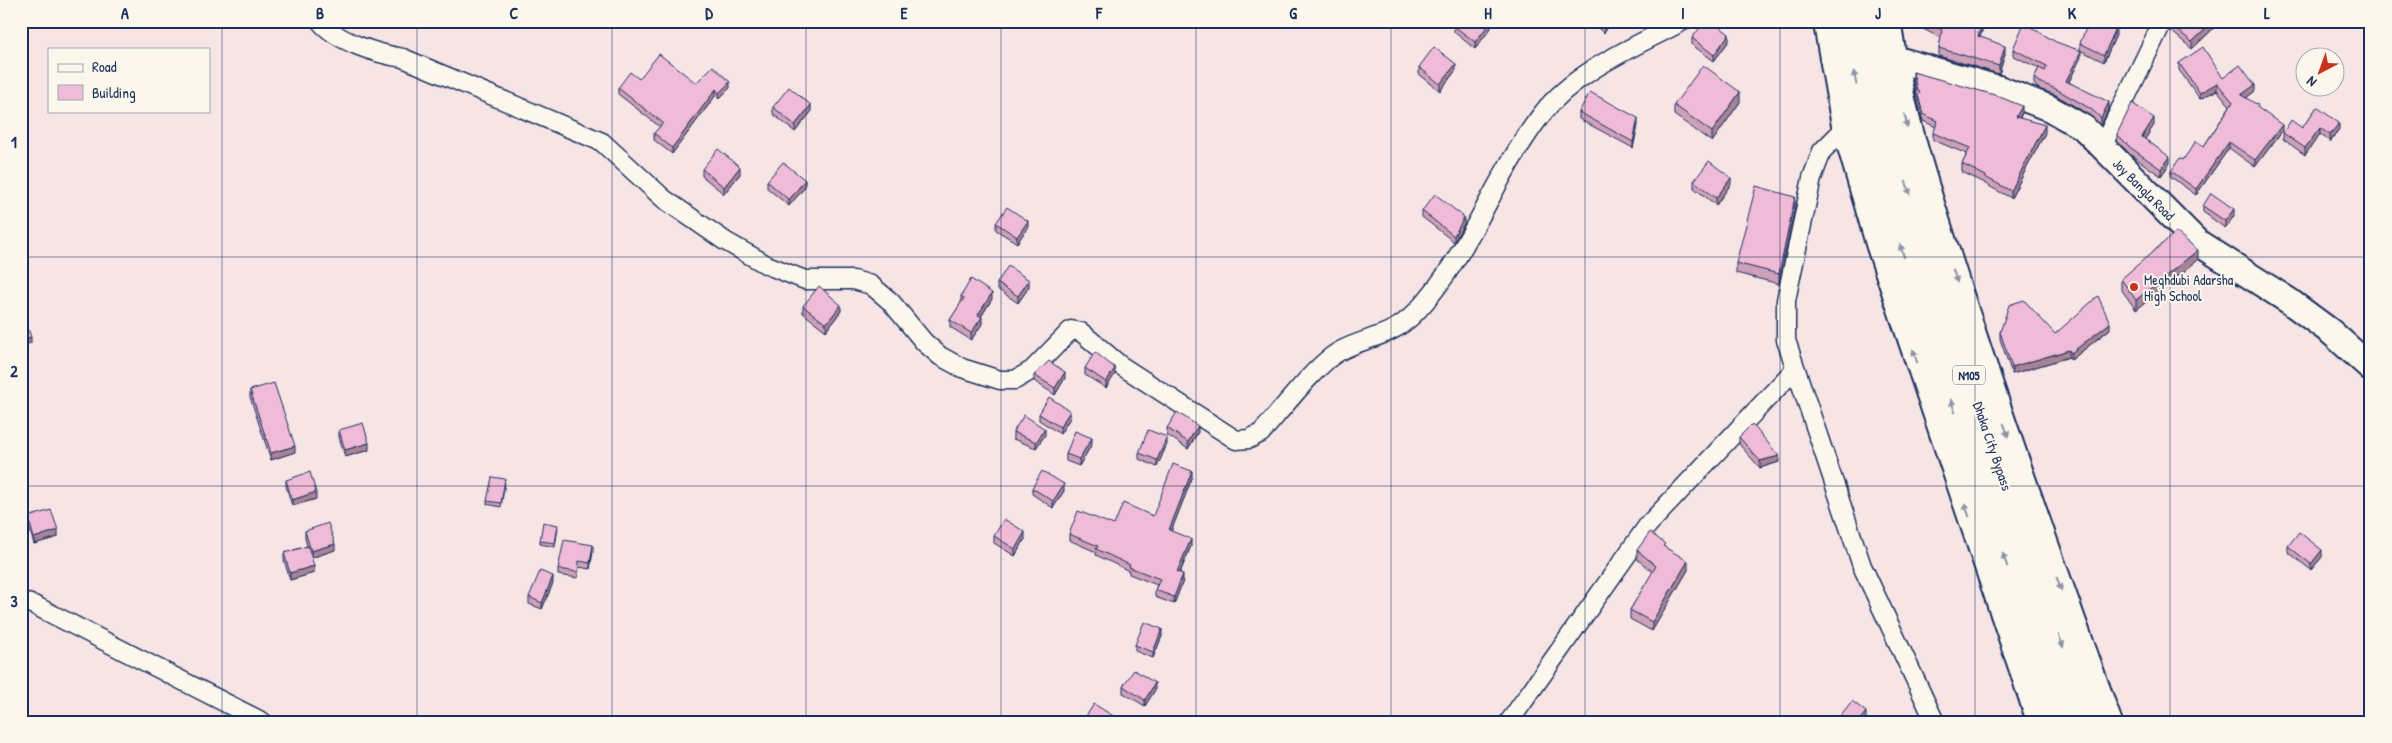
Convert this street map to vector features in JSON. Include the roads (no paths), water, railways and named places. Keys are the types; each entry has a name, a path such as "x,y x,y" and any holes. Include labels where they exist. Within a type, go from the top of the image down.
{"highway":[{"name":"Dhaka City Bypass","path":"1845,21 1869,143 1894,225 1951,401 2060,722"},
{"name":"Dhaka City Bypass","path":"1871,21 1893,141 1972,385 2089,722"}],"main road":[{"path":"1826,21 1845,128 1888,272 2040,722"},
{"path":"1888,21 1892,58 1909,131 1987,376 2109,722"},
{"name":"Joy Bangla Road","path":"1892,58 2000,89 2049,108 2084,128 2197,242 2298,307 2343,342 2371,368"}],"street":[{"path":"320,21 325,28 354,43 382,54 403,58 602,142 664,200 724,242 767,265 805,280 854,280 871,285 891,302 924,342 940,356 962,368 1000,380 1015,380 1032,370 1071,330 1081,332 1120,365 1236,440 1249,439 1261,433 1320,367 1338,352 1381,337 1399,327 1415,313 1433,292 1458,255 1497,184 1542,114 1560,95 1591,71 1683,21"},
{"path":"2102,147 2163,21"},
{"path":"1845,128 1822,151 1816,164 1786,300 1786,340 1862,566 1935,722"},
{"path":"1509,722 1648,524 1795,369"},
{"path":"21,601 34,605 263,722"}],"place":[{"name":"Meghdubi Adarsha High School","path":"2134,287"}]}
